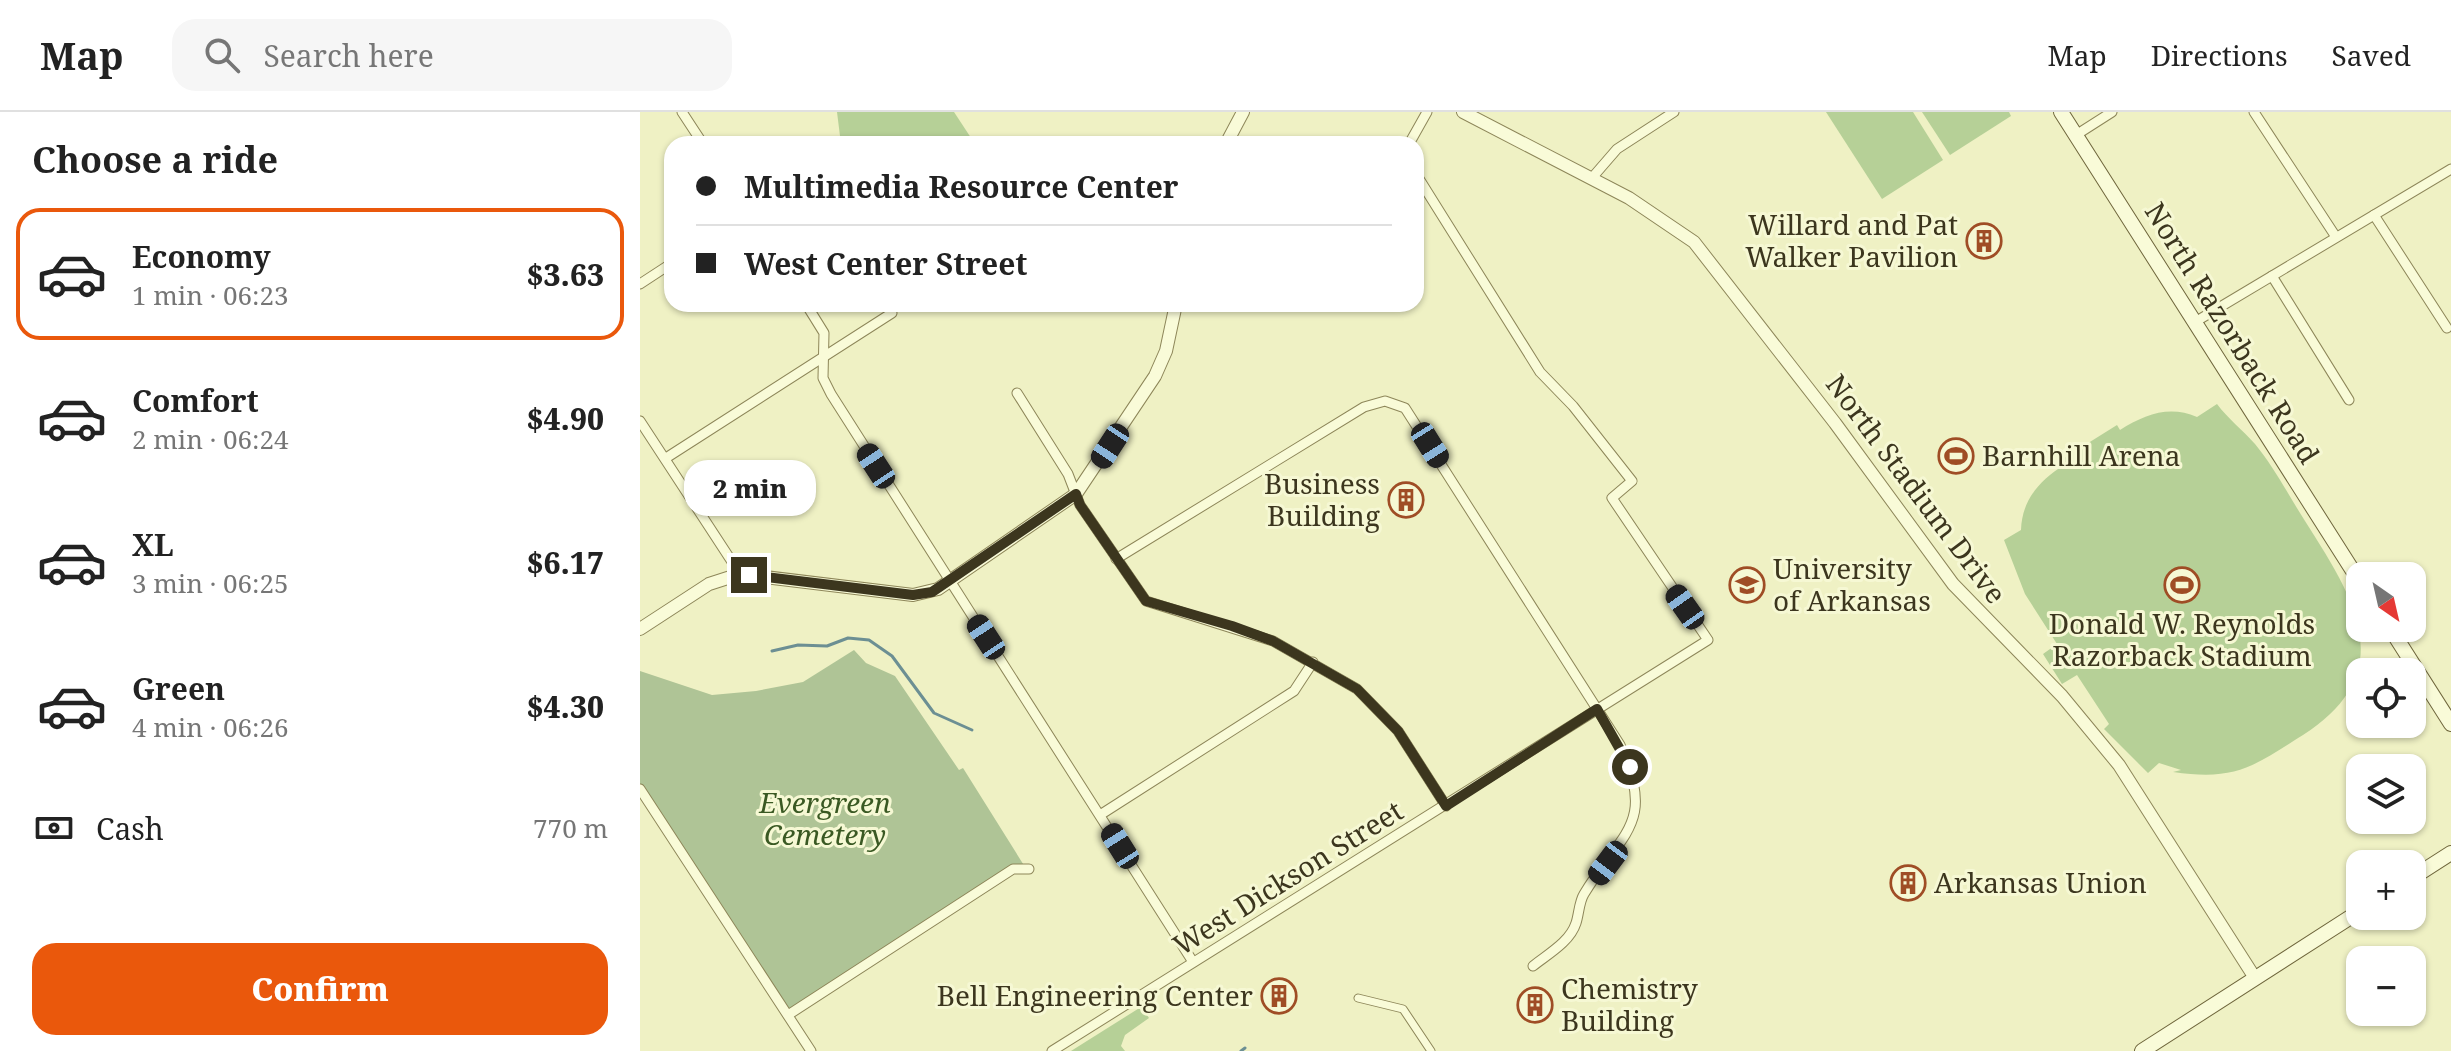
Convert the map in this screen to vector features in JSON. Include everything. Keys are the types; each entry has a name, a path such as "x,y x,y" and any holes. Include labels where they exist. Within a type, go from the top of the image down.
{"main road":[{"name":"North Razorback Road","path":"2061,112 2347,562"},
{"path":"2399,642 2451,724"},
{"path":"2426,869 2451,853"},
{"path":"2142,1051 2346,920"}],"street":[{"path":"682,112 698,136"},
{"path":"1230,136 1243,112"},
{"path":"1414,136 1427,112"},
{"name":"North Stadium Drive","path":"1463,112 1666,221 1694,242 1953,584 2062,696 2119,765 2255,978"},
{"path":"1591,179 1617,149 1674,112"},
{"path":"2076,135 2112,112"},
{"path":"2254,112 2336,237"},
{"path":"2195,322 2451,169"},
{"name":"West Dickson Street","path":"1052,1051 1708,640 1612,498 1632,481 1573,406 1540,372 1424,187"},
{"path":"2374,215 2447,328"},
{"path":"640,284 664,268"},
{"path":"2272,276 2349,400"},
{"path":"811,312 824,333 823,378 831,394 1193,962"},
{"path":"640,629 709,584 740,574 913,595 932,592 951,581 1076,494 1155,376 1174,312"},
{"path":"666,458 892,313"},
{"path":"1017,393 1116,559 1146,601 1232,626 1313,662 1375,704 1398,731 1446,806"},
{"path":"1116,559 1373,403 1392,402 1411,414 1597,709 1635,779 1632,824 1618,850 1582,896 1576,926 1566,940 1533,966"},
{"path":"640,421 740,574"},
{"path":"1100,815 1294,691 1313,662"},
{"path":"640,789 811,1051"},
{"path":"788,1015 1013,869 1029,869"},
{"path":"1358,998 1403,1009 1431,1051"}],"green space":[{"path":"837,112 954,112 970,136 840,136"},
{"path":"1826,112 1913,112 1943,160 1882,199"},
{"path":"1922,112 2009,112 2011,116 1950,155"},
{"name":"Donald W. Reynolds Razorback Stadium","path":"2217,404 2269,462 2339,578 2346,593 2346,642 2360,642 2360,658 2346,658 2346,694 2334,711 2270,756 2228,773 2173,772 2181,770 2159,763 2148,773 2104,729 2109,724 2077,675 2062,684 2043,654 2057,644 2025,594 2004,540 2021,530 2028,500 2047,478 2064,465 2061,460 2117,425 2120,430 2148,416 2167,412 2197,417"},
{"name":"Evergreen Cemetery","path":"854,650 866,663 895,676 959,770 963,768 1025,867 788,1015 640,789 640,671 712,695 756,691 803,682"},
{"path":"1141,1007 1149,1018 1125,1035 1121,1046 1125,1051 1071,1051"}],"waterway":[{"path":"772,651 798,645 827,646 848,638 869,640 892,656 934,713 972,730"},
{"path":"1241,1051 1245,1048"}],"place":[{"name":"Willard and Pat Walker Pavilion","path":"1984,241"},
{"name":"Barnhill Arena","path":"1956,456"},
{"name":"Business Building","path":"1406,500"},
{"name":"University of Arkansas","path":"1747,585"},
{"name":"Donald W. Reynolds Razorback Stadium","path":"2182,585"},
{"name":"Arkansas Union","path":"1908,883"},
{"name":"Bell Engineering Center","path":"1279,996"},
{"name":"Chemistry Building","path":"1535,1005"}],"route":[{"path":"749,575 913,595 932,592 1076,494 1080,505 1146,601 1273,641 1357,689 1375,704 1398,731 1446,806 1597,709 1630,767"}]}
